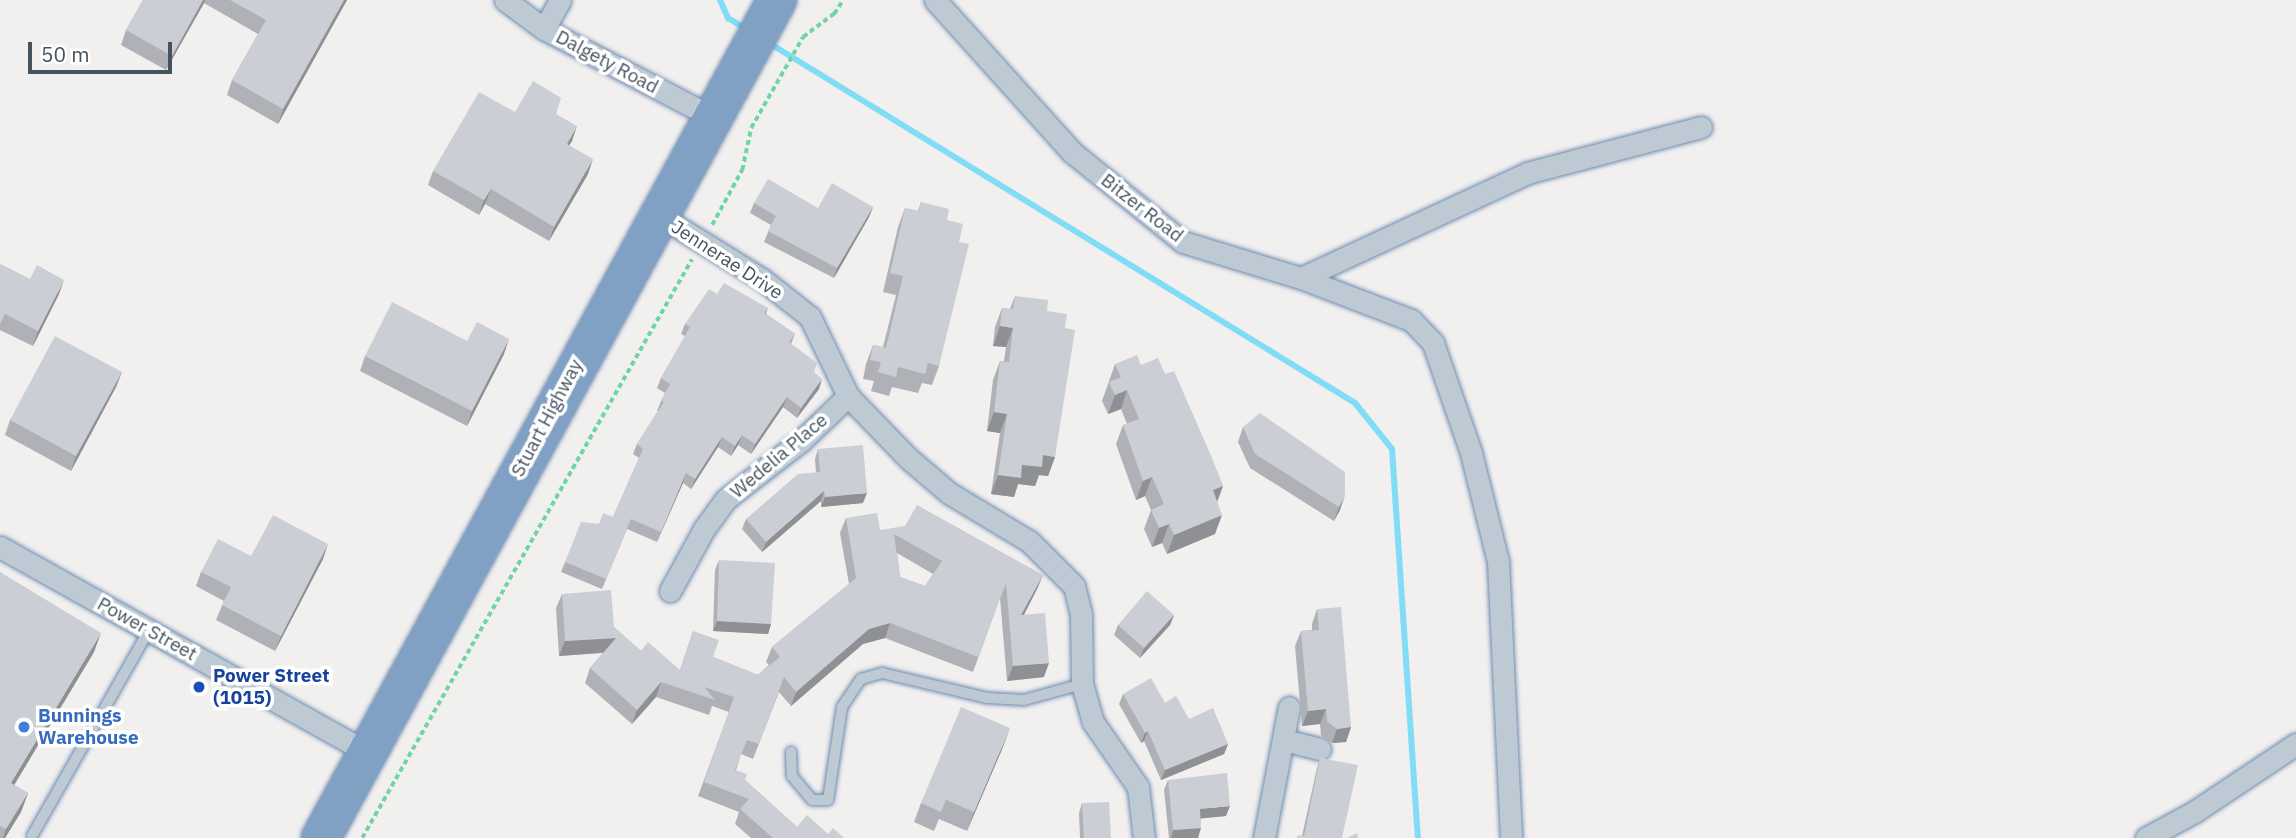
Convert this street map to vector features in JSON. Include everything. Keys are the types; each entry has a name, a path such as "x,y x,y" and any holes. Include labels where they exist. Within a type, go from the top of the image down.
{"highway":[{"name":"Stuart Highway","path":"321,838 657,214 774,5"}],"street":[{"name":"Dalgety Road","path":"505,0 544,29 712,117"},
{"path":"544,29 560,0"},
{"name":"Bitzer Road","path":"935,0 1073,153 1183,242 1301,278 1411,320 1433,343 1444,367 1483,496 1497,561 1511,838"},
{"path":"1301,278 1527,173 1702,127"},
{"name":"Jennerae Drive","path":"657,214 762,279 810,317 848,396 949,493 1029,541 1074,586 1081,614 1082,684 1093,722 1138,787 1144,838"},
{"name":"Wedelia Place","path":"670,591 704,529 726,499 802,440 848,396"},
{"name":"Power Street","path":"0,547 367,752"},
{"path":"1264,838 1289,707"},
{"path":"1284,740 1320,749"},
{"path":"2146,838 2236,786 2296,744"}],"lane":[{"path":"32,836 149,630"},
{"path":"791,752 792,776 812,800 828,800 842,707 861,679 883,673 988,698 1024,700 1082,684"}],"path":[{"path":"362,838 742,170 751,128 782,72 803,37 828,19 843,0"}],"building":[{"path":"143,0 203,0 172,56 126,30"},
{"path":"230,0 344,0 283,109 232,80 266,20"},
{"path":"533,81 561,98 556,114 577,126 567,144 593,159 554,227 491,189 484,200 433,171 479,92 515,112"},
{"path":"768,179 818,208 832,183 873,207 837,268 768,231 776,216 754,203"},
{"path":"921,202 949,209 947,220 963,224 959,242 969,244 939,366 928,363 925,374 898,367 896,377 878,372 881,362 870,360 873,345 886,348 903,276 890,273 905,208 919,211"},
{"path":"0,264 30,279 37,265 64,280 38,331 5,314 0,324"},
{"path":"724,283 768,308 764,313 795,334 789,342 817,363 814,372 822,379 801,408 787,397 755,444 742,435 735,446 722,437 695,479 686,473 661,532 631,519 606,579 565,562 581,522 599,524 603,513 613,517 643,449 637,444 664,402 661,401 670,384 661,378 690,327 685,324 709,289 717,294"},
{"path":"1015,296 1048,300 1047,311 1067,314 1065,328 1075,330 1055,457 1043,455 1042,467 1022,465 1021,478 998,475 1007,414 994,412 1000,361 1009,362 1013,328 1000,326 1002,308 1013,309"},
{"path":"392,302 467,341 477,322 509,339 472,411 365,356"},
{"path":"55,336 122,372 76,456 10,420"},
{"path":"1137,355 1141,365 1158,358 1165,374 1174,371 1223,486 1213,490 1222,515 1174,535 1169,524 1159,528 1151,510 1164,504 1152,477 1143,481 1123,425 1139,419 1127,390 1115,395 1109,382 1121,377 1115,364"},
{"path":"1260,413 1345,472 1345,495 1339,507 1255,454 1243,427"},
{"path":"863,445 867,493 825,497 824,491 766,542 746,519 798,474 820,472 818,449"},
{"path":"917,505 1043,575 1021,615 1045,613 1049,663 1013,666 1006,583 978,657 890,623 869,629 796,692 784,677 759,744 747,740 735,770 747,774 745,780 797,827 807,815 828,834 833,828 844,838 773,838 740,809 749,799 704,782 734,697 704,687 715,700 661,682 637,710 590,668 616,638 565,641 562,594 611,590 614,627 641,651 648,642 680,670 693,631 719,640 713,657 758,675 780,657 772,647 856,578 846,518 877,513 880,530 905,526","holes":["894,534 942,561 925,586 900,577"]},
{"path":"273,515 328,544 281,636 222,605 231,587 201,572 218,539 251,556"},
{"path":"719,560 775,563 771,624 717,621"},
{"name":"Bunnings Warehouse","path":"0,572 101,633 11,783 28,793 6,829 0,826"},
{"path":"1147,591 1174,615 1144,648 1118,625"},
{"path":"1341,607 1351,727 1337,729 1327,721 1326,709 1308,711 1301,631 1319,630 1317,609"},
{"path":"1151,678 1165,703 1176,696 1189,719 1213,708 1228,744 1165,770 1148,731 1145,733 1123,694"},
{"path":"961,707 1010,728 974,812 946,800 941,812 921,803"},
{"path":"1320,758 1358,765 1342,838 1297,838 1298,835 1304,836"},
{"path":"1227,773 1230,806 1200,809 1201,828 1173,830 1168,780"},
{"path":"1109,802 1111,838 1084,838 1082,803"}],"waterway":[{"path":"720,0 728,18 748,30"},
{"path":"769,43 1355,403 1392,449 1418,838"}],"place":[{"name":"Power Street (1015)","path":"199,687"},
{"name":"Bunnings Warehouse","path":"24,727"}]}
